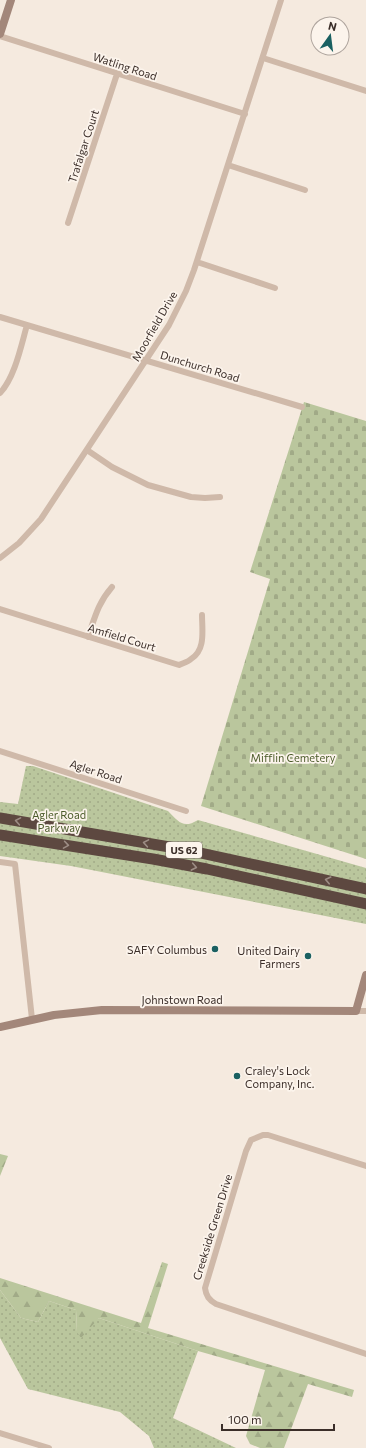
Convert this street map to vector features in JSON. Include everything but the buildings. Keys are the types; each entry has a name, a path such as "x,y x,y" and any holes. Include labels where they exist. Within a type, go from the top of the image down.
{"highway":[{"name":"US 62","path":"0,818 187,850 366,889"},
{"name":"US 62","path":"0,835 207,869 366,904"}],"street":[{"path":"0,35 11,0"},
{"name":"Moorfield Drive","path":"0,558 20,543 41,519 146,360 172,318 186,291 197,262 281,0"},
{"name":"Watling Road","path":"0,35 117,74 245,114"},
{"path":"263,58 366,91"},
{"name":"Trafalgar Court","path":"68,223 117,74"},
{"path":"228,165 306,190"},
{"path":"197,262 275,288"},
{"name":"Dunchurch Road","path":"0,317 302,407"},
{"path":"0,393 6,387 12,374 27,325"},
{"path":"87,450 112,467 148,484 191,498 220,497"},
{"path":"88,637 103,598 112,587"},
{"name":"Amfield Court","path":"0,609 179,665 192,659 200,649 203,636 202,615"},
{"name":"Agler Road","path":"0,751 186,811"},
{"path":"0,862 15,864 32,1019"},
{"path":"356,1011 366,975"},
{"name":"Johnstown Road","path":"0,1027 32,1019 72,1012 111,1010 366,1011"},
{"name":"Creekside Green Drive","path":"366,1166 268,1136 263,1135 252,1140 246,1150 205,1288 209,1300 216,1304 366,1354"},
{"path":"0,1433 49,1448"}],"green space":[{"name":"Mifflin Cemetery","path":"304,402 366,421 366,859 201,806 270,579 250,572"},
{"name":"Agler Road Parkway","path":"26,766 33,766 168,811 178,821 185,824 193,823 198,820 366,868 366,924 71,866 0,856 0,802 18,804"},
{"path":"0,1154 8,1156 0,1176"},
{"path":"162,1262 168,1264 148,1328 354,1390 352,1397 308,1384 284,1448 260,1448 250,1444 246,1436 265,1370 198,1351 99,1318 81,1338 77,1332 76,1310 49,1301 38,1322 21,1318 0,1290 0,1278 141,1323"},
{"path":"0,1290 21,1318 38,1322 49,1301 76,1310 77,1332 99,1318 198,1351 173,1418 236,1448 154,1448 149,1436 120,1412 28,1389 0,1338"}],"place":[{"name":"SAFY Columbus","path":"215,949"},
{"name":"United Dairy Farmers","path":"308,956"},
{"name":"Craley's Lock Company, Inc.","path":"237,1076"}]}
